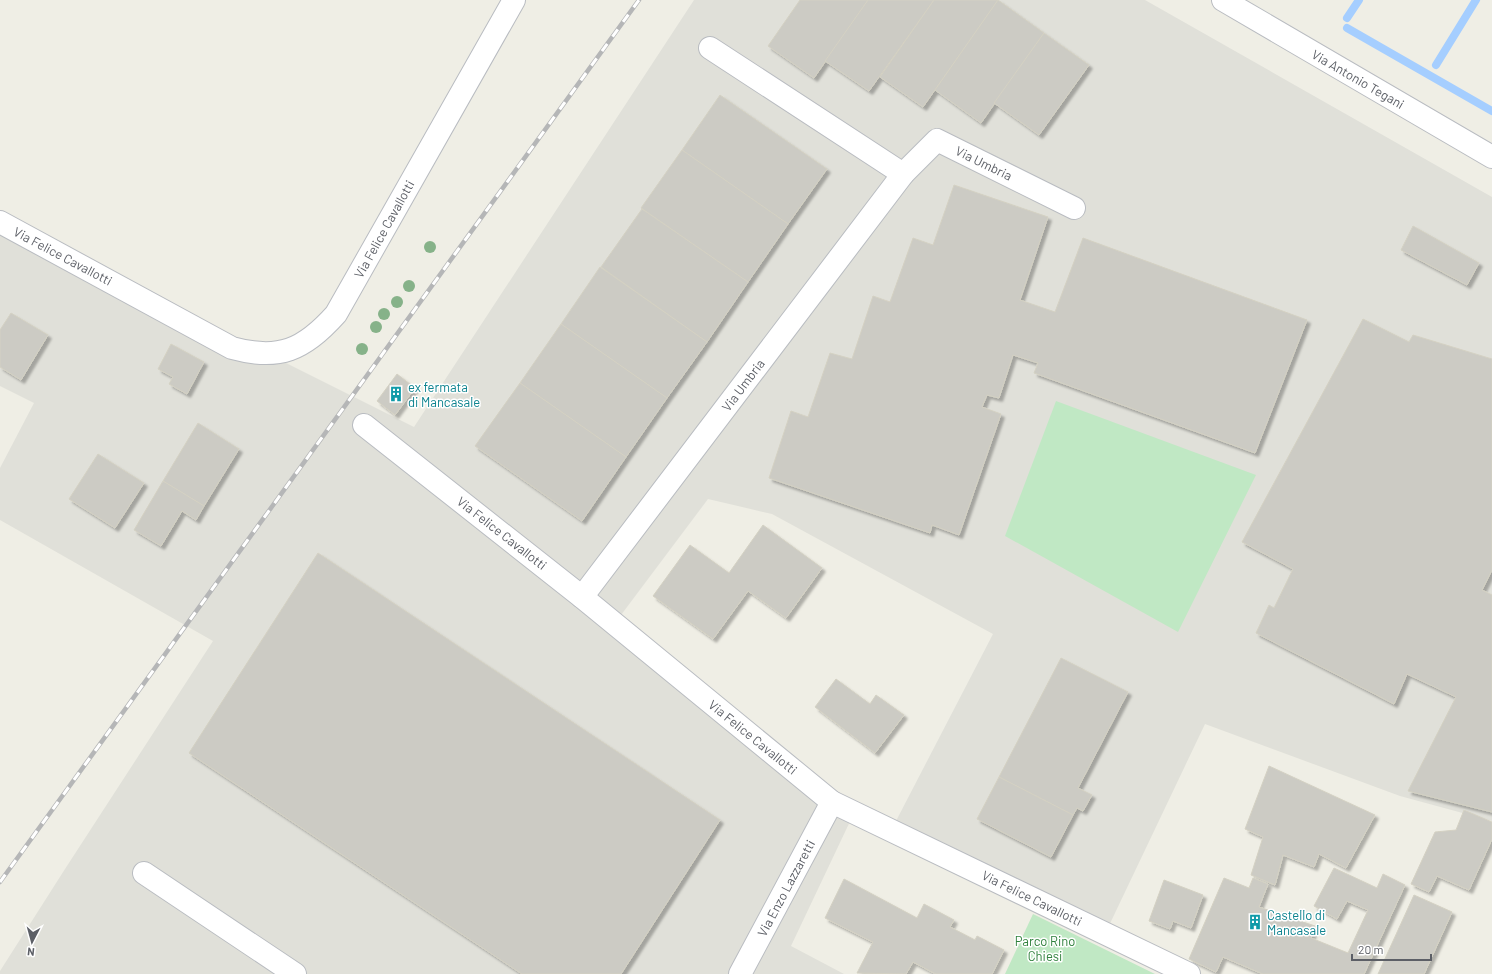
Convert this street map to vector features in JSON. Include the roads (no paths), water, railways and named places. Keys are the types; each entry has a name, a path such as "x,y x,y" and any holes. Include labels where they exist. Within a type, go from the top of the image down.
{"street":[{"name":"Via Felice Cavallotti","path":"0,222 232,348 250,353 268,354 285,351 300,345 322,330 336,314 514,0"},
{"name":"Via Antonio Tegani","path":"1223,0 1492,157"},
{"path":"710,48 903,174"},
{"name":"Via Umbria","path":"582,597 903,174 937,140 1074,208"},
{"name":"Via Felice Cavallotti","path":"364,425 582,597 832,802 1189,974"},
{"name":"Via Enzo Lazzaretti","path":"740,974 832,802"},
{"path":"144,873 294,974"}],"waterway":[{"path":"1347,18 1359,0"},
{"path":"1436,65 1476,0"},
{"path":"1347,28 1492,111"}],"railway":[{"path":"0,882 639,0"}],"place":[{"name":"ex fermata di Mancasale","path":"396,394"},
{"name":"Castello di Mancasale","path":"1255,922"}],"park label":[{"name":"Parco Rino Chiesi","path":"1045,948"}]}
